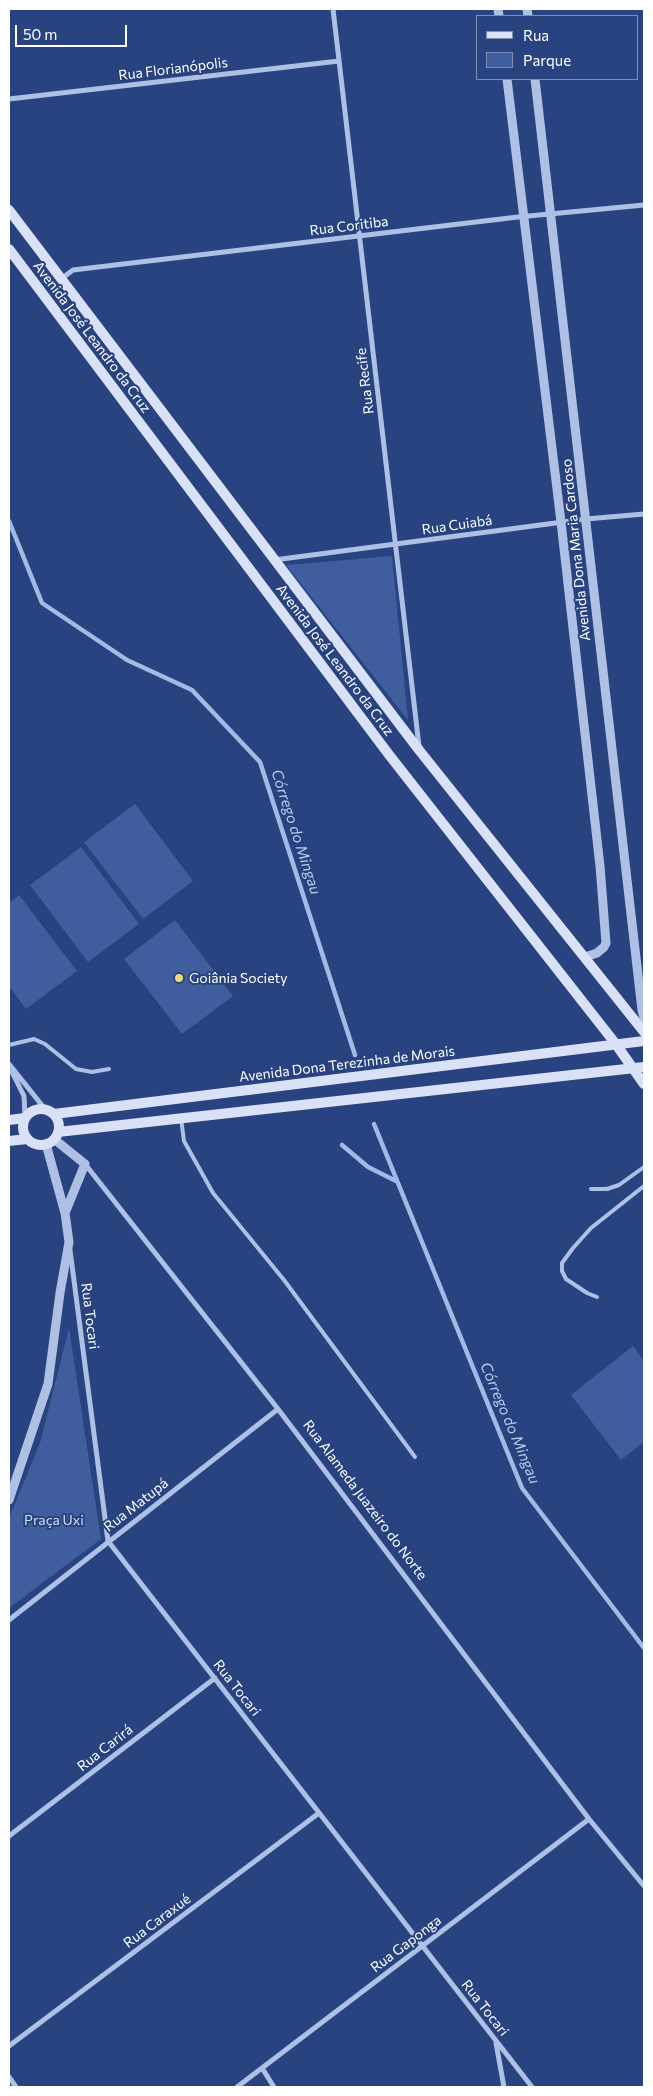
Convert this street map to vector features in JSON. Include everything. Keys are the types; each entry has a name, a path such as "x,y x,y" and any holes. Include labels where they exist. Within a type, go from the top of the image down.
{"main road":[{"name":"Avenida José Leandro da Cruz","path":"9,210 419,750 644,1032"},
{"name":"Avenida José Leandro da Cruz","path":"9,249 390,756 615,1044 644,1084"},
{"name":"Avenida Dona Terezinha de Morais","path":"49,1112 644,1041"},
{"path":"9,1141 27,1139 36,1144 53,1138 181,1118 644,1067"},
{"path":"9,1120 25,1117 34,1110 49,1112 58,1122 53,1138"},
{"path":"25,1117 23,1128 27,1139"}],"street":[{"name":"Rua Recife","path":"333,9 419,750"},
{"name":"Rua Florianópolis","path":"9,99 339,60"},
{"name":"Avenida Dona Maria Cardoso","path":"507,80 561,522 606,934 604,947 585,958"},
{"name":"Avenida Dona Maria Cardoso","path":"535,80 644,1018"},
{"name":"Rua Coritiba","path":"61,280 73,270 524,216 644,205"},
{"name":"Rua Cuiabá","path":"274,560 561,522 644,514"},
{"path":"9,1064 49,1112"},
{"path":"9,1064 24,1096 25,1117"},
{"path":"9,1500 48,1384 69,1242 53,1138"},
{"name":"Rua Alameda Juazeiro do Norte","path":"53,1138 85,1164 278,1409 589,1819 644,1886"},
{"path":"65,1213 85,1164"},
{"name":"Rua Tocari","path":"69,1242 108,1541 532,2087"},
{"name":"Rua Matupá","path":"9,1620 278,1409"},
{"name":"Rua Carirá","path":"9,1836 214,1678"},
{"name":"Rua Caraxué","path":"9,2046 320,1814"},
{"name":"Rua Gaponga","path":"237,2087 589,1819"},
{"path":"496,2040 504,2087"},
{"path":"262,2068 274,2087"},
{"path":"9,2077 16,2087"}],"lane":[{"path":"9,1045 34,1039 45,1044 76,1069 92,1072 109,1069"},
{"path":"181,1118 184,1142 213,1193 284,1280 415,1457"},
{"path":"591,1189 607,1189 619,1185 644,1167"},
{"path":"598,1297 587,1293 566,1279 562,1271 562,1263 591,1228 644,1186"}],"green space":[{"path":"392,556 408,720 286,565"},
{"path":"135,804 193,881 143,919 84,842"},
{"path":"81,847 139,924 88,962 30,885"},
{"path":"19,895 77,971 26,1009 9,986 9,903"},
{"name":"Goiânia Society","path":"175,920 233,996 182,1034 124,959"},
{"name":"Praça Uxi","path":"69,1328 101,1539 9,1608 9,1518 40,1443"},
{"path":"633,1346 644,1361 644,1442 621,1460 571,1395"}],"waterway":[{"name":"Córrego do Mingau","path":"9,521 42,603 127,660 192,690 260,762 355,1055"},
{"name":"Córrego do Mingau","path":"374,1124 522,1488 644,1648"},
{"name":"Córrego do Mingau","path":"342,1145 368,1167 396,1181"}],"place":[{"name":"Goiânia Society","path":"179,978"}]}
